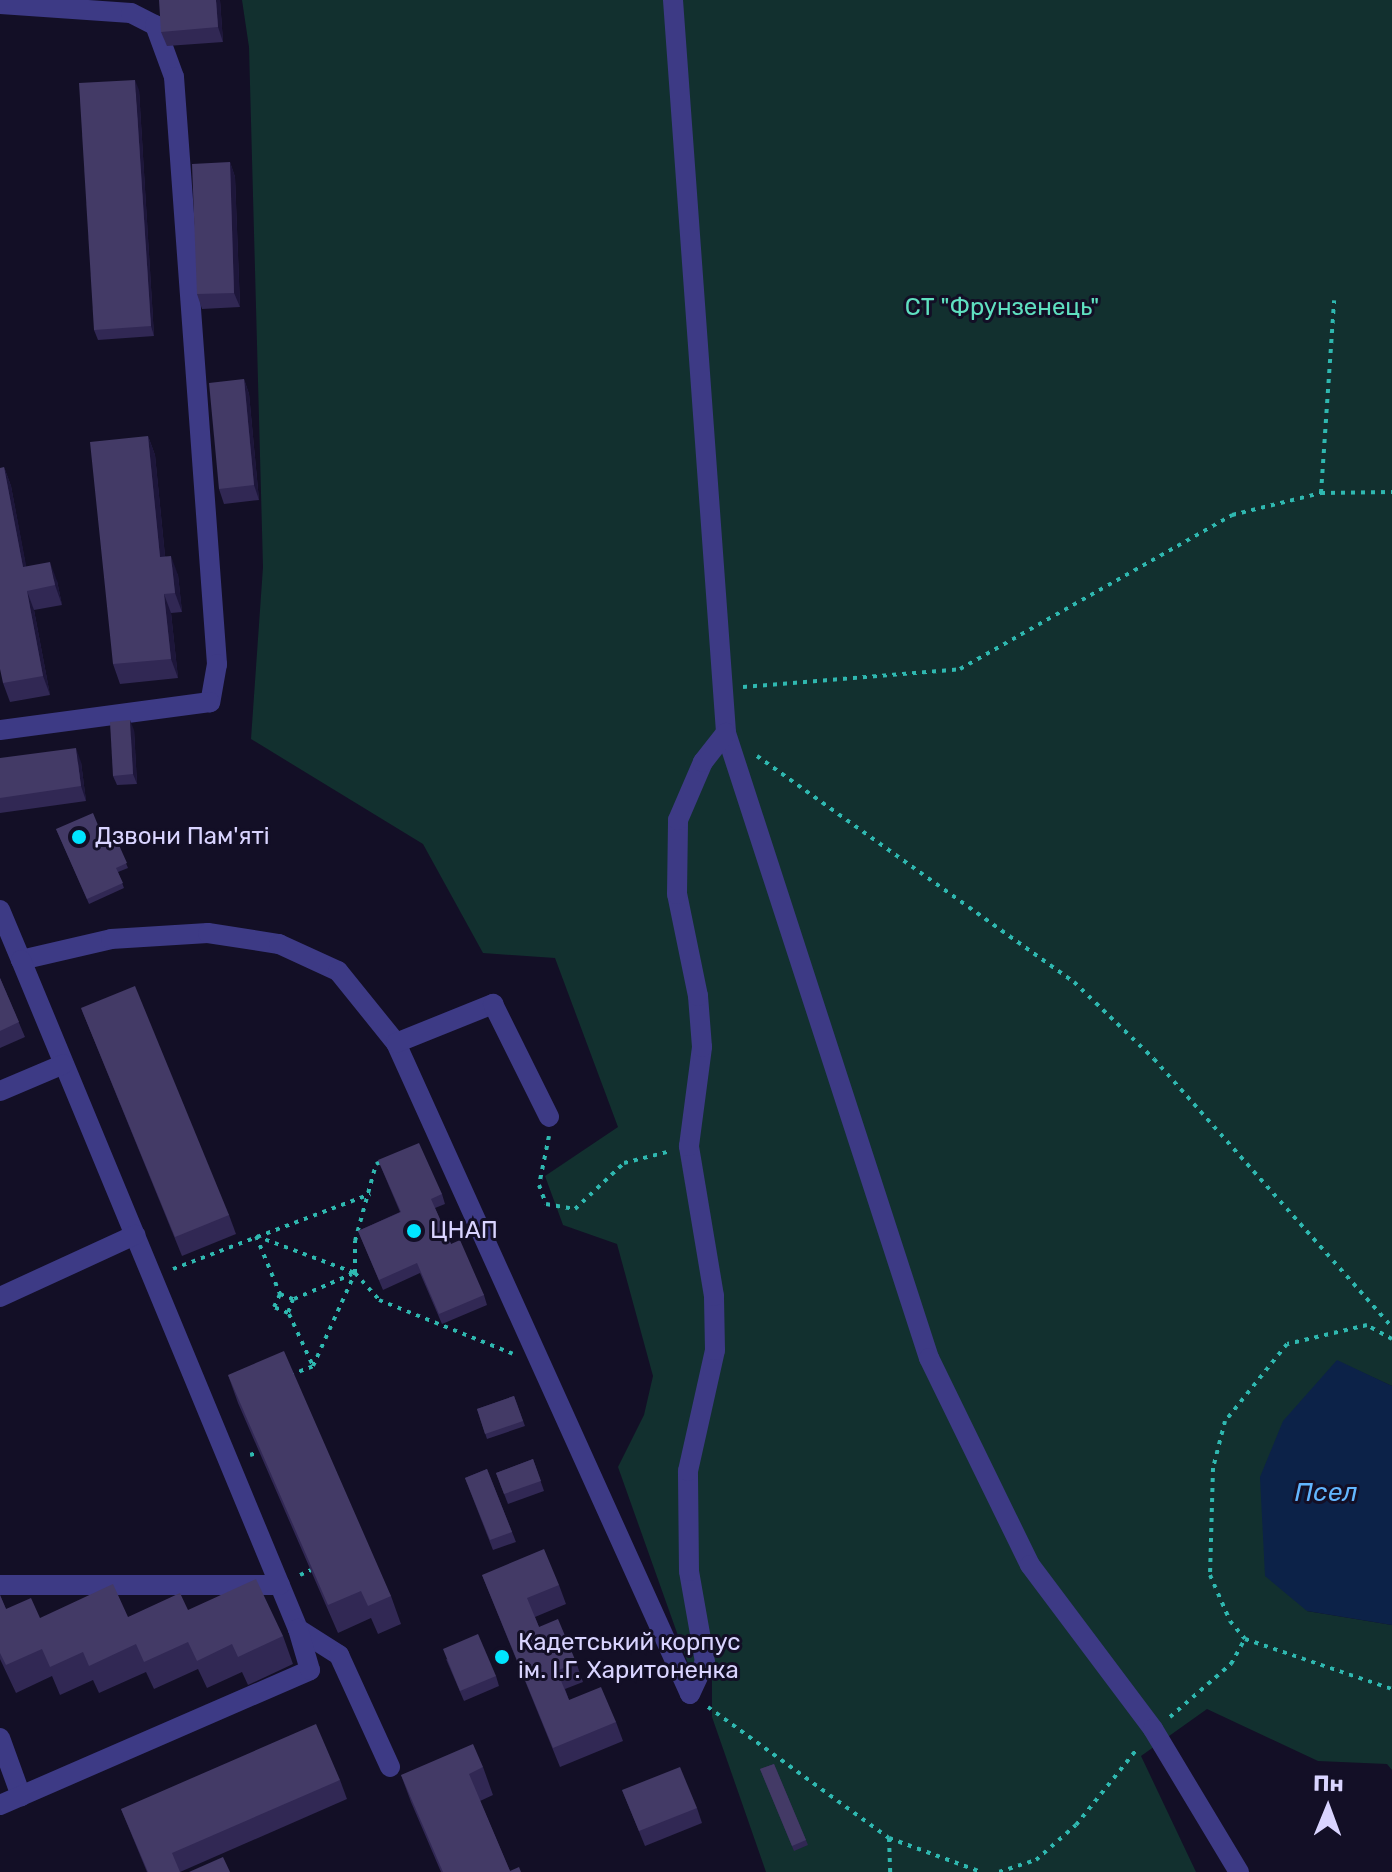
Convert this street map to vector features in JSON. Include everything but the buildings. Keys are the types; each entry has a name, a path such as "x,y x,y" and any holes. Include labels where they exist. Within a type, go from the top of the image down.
{"lane":[{"path":"673,0 706,403 726,733 929,1358 1030,1565 1153,1729 1239,1872"},
{"path":"0,4 131,13 155,25 174,77 217,664 210,702 0,730"},
{"path":"21,960 111,939 208,933 279,944 338,971 396,1043 690,1694 705,1662 689,1571 688,1471 715,1350 714,1296 689,1146 702,1047 698,996 677,894 678,820 703,762 726,733"},
{"path":"0,910 298,1629 310,1670 0,1805"},
{"path":"396,1043 493,1004 549,1117"},
{"path":"0,1091 64,1064"},
{"path":"0,1297 135,1235"},
{"path":"0,1585 280,1585"},
{"path":"298,1629 339,1655 390,1767"},
{"path":"0,1738 21,1796"}],"path":[{"path":"1321,493 1334,300"},
{"path":"721,689 960,669 1232,515 1321,493 1392,492"},
{"path":"726,733 1074,982 1154,1059 1392,1327"},
{"path":"549,1117 549,1155 539,1185 546,1204 575,1209 624,1163 689,1146"},
{"path":"286,1376 313,1366 355,1273 355,1241 376,1164 389,1159"},
{"path":"152,1277 370,1194"},
{"path":"256,1236 280,1294 293,1299 355,1273"},
{"path":"256,1236 355,1273 379,1300 543,1365"},
{"path":"280,1294 274,1307 288,1313 313,1366"},
{"path":"288,1313 293,1299"},
{"path":"1392,1339 1367,1325 1287,1344 1225,1421 1213,1468 1210,1575 1230,1621 1245,1639 1392,1689"},
{"path":"999,1872 1036,1860 1076,1825 1153,1729 1231,1664 1245,1639"},
{"path":"718,1713 889,1838 981,1872"},
{"path":"889,1838 890,1872"}],"green space":[{"name":"СТ \"Фрунзенець\"","path":"242,0 1392,0 1392,1386 1337,1361 1307,1611 1392,1625 1392,1770 1387,1764 1318,1761 1207,1709 1141,1756 1196,1872 766,1872 712,1717 712,1676 692,1675 618,1467 644,1415 653,1376 617,1244 563,1225 545,1176 618,1127 555,958 483,953 423,844 251,739 263,567 249,47"}],"water":[{"name":"Псел","path":"1337,1360 1392,1386 1392,1625 1307,1611 1265,1576 1260,1477 1283,1421"}],"place":[{"name":"Дзвони Пам'яті","path":"79,837"},
{"name":"ЦНАП","path":"414,1231"},
{"name":"Кадетський корпус ім. І.Г. Харитоненка","path":"502,1657"}]}
